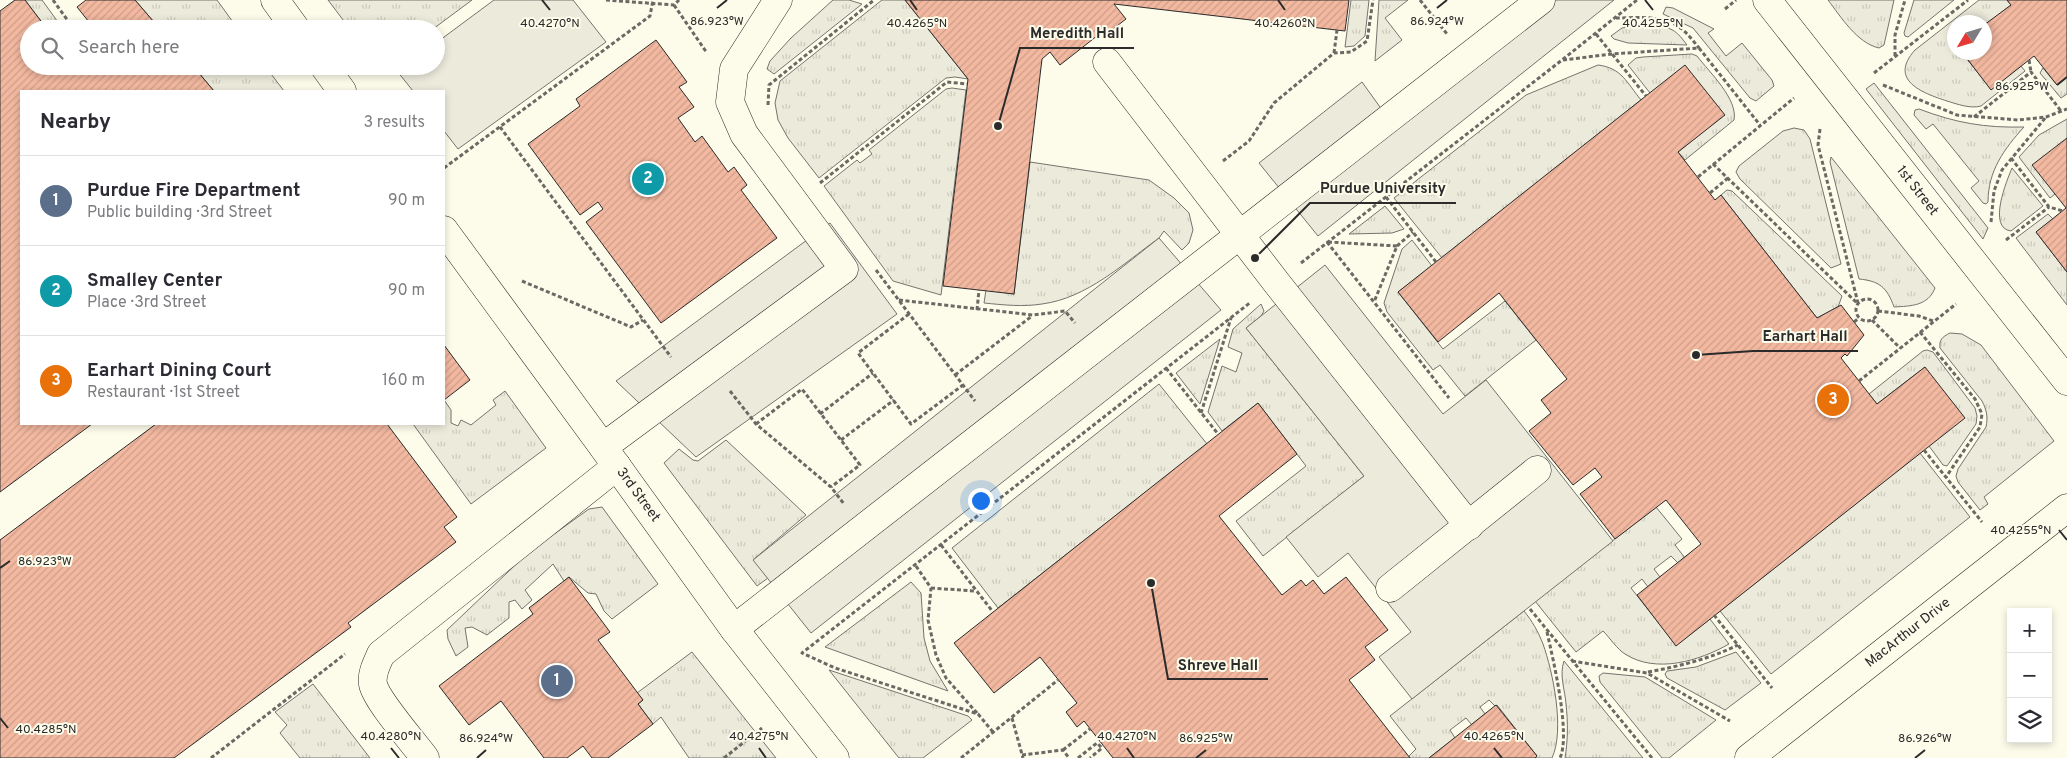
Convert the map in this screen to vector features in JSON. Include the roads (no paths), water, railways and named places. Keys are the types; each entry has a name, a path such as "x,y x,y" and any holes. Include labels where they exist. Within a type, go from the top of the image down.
{"street":[{"path":"275,0 289,20"},
{"path":"426,758 378,696 372,683 374,669 380,654 610,456 690,383 844,269 744,134 730,102 734,69 778,0"},
{"path":"734,629 1541,0"},
{"name":"1st Street","path":"1767,0 2067,381"},
{"path":"1107,62 1276,282 1468,526"},
{"path":"330,75 341,90"},
{"name":"3rd Street","path":"445,231 734,629 835,758"},
{"path":"1390,588 1537,470"},
{"name":"MacArthur Drive","path":"1749,758 2067,508"}],"place":[{"name":"Meredith Hall","path":"998,126"},
{"name":"Smalley Center","path":"648,179"},
{"name":"Purdue University","path":"1255,258"},
{"name":"Earhart Hall","path":"1696,355"},
{"name":"Earhart Dining Court","path":"1833,400"},
{"name":"Shreve Hall","path":"1151,583"},
{"name":"Purdue Fire Department","path":"557,681"}]}
